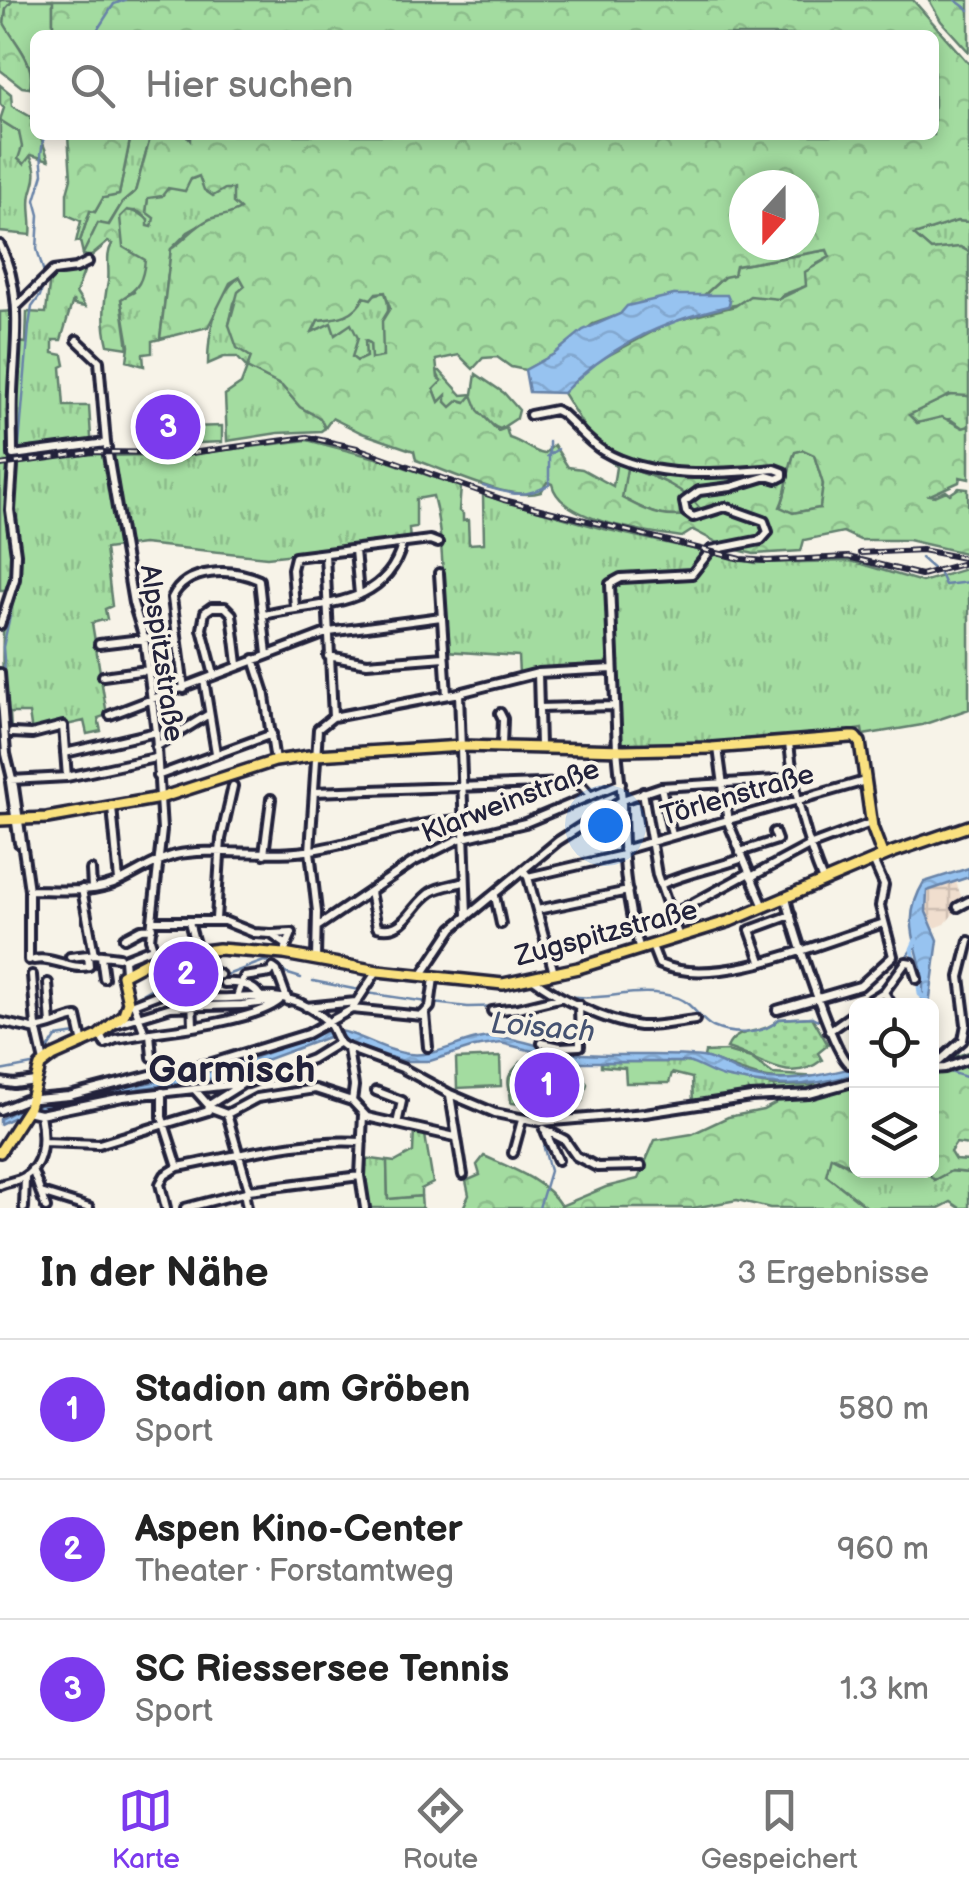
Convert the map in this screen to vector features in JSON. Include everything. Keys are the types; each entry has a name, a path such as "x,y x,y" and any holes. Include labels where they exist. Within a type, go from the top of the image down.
{"main road":[{"path":"0,823 160,800 275,761 316,755 462,746 718,747 818,740 853,732 860,738 878,856"},
{"name":"Zugspitzstraße","path":"128,1000 121,979 154,952 179,958 198,951 286,950 376,971 434,978 490,984 532,978 640,950 765,908 878,856 969,826"},
{"path":"32,1107 35,1081 44,1062 82,1037 100,1034 114,1024 128,1000"},
{"path":"0,1152 32,1107 44,1062"}],"street":[{"path":"0,246 11,270 18,305 17,455 106,442"},
{"path":"18,305 56,269 70,270 88,262"},
{"name":"Alpspitzstraße","path":"78,340 99,360 106,442 133,603 144,638 156,732 161,861 152,927 154,952"},
{"path":"530,415 556,410 602,450 640,466 692,472 782,472 781,479 767,476 699,491 684,502 686,512 693,516 725,507 764,521 768,532 761,540 711,550 692,574 622,578 610,584 623,853 640,950"},
{"path":"0,625 15,579 10,524 13,465"},
{"path":"295,607 295,557 436,542"},
{"path":"264,615 359,595 386,579 402,544"},
{"path":"355,550 359,595"},
{"path":"324,554 333,717"},
{"path":"439,573 446,695"},
{"path":"184,689 172,598 186,580 203,574 238,574 259,580 267,654"},
{"path":"214,674 202,630 203,616 212,607 225,607 232,614 238,664"},
{"path":"110,715 329,632 441,617"},
{"path":"99,644 175,635"},
{"path":"328,656 366,662 444,657"},
{"path":"254,658 264,686 275,761"},
{"path":"316,959 310,851 318,730 333,717 459,693 538,672 612,669"},
{"path":"103,676 147,670"},
{"path":"538,672 540,746"},
{"path":"0,673 6,786 29,890 29,962 44,958 68,960 76,968 88,967 94,955"},
{"path":"204,680 216,753"},
{"path":"459,693 467,916"},
{"path":"540,708 614,706"},
{"path":"156,747 210,714"},
{"path":"500,714 502,746"},
{"path":"12,733 32,734 62,726 67,776"},
{"path":"65,753 156,732"},
{"path":"157,776 272,734"},
{"path":"789,743 808,846 823,881"},
{"path":"718,747 728,822 765,908"},
{"path":"6,786 156,758"},
{"path":"421,976 442,941 467,916 526,874 558,842 622,800 661,787 793,779"},
{"name":"Törlenstraße","path":"526,874 623,853 864,781"},
{"path":"314,792 570,783 581,785 589,794"},
{"name":"Klarweinstraße","path":"317,927 413,862 464,838 524,823 620,783"},
{"path":"216,920 220,854 233,786"},
{"path":"661,787 672,836"},
{"path":"643,792 660,885 680,937"},
{"path":"264,854 272,798"},
{"path":"112,809 119,882"},
{"path":"29,890 87,888 119,882 142,867 186,854 310,851 464,820"},
{"path":"672,915 808,846 872,823"},
{"path":"660,885 684,874 710,870 766,844"},
{"path":"777,1010 860,986 892,958 894,948 880,906 884,885 878,856"},
{"path":"91,870 87,888 94,955 104,978"},
{"path":"526,874 554,973"},
{"path":"370,892 377,927 388,930 401,924 431,892 464,882"},
{"path":"537,910 628,891"},
{"path":"495,895 501,924"},
{"path":"786,898 829,1031 840,1057 849,1064"},
{"path":"958,907 969,902"},
{"path":"761,960 750,930 791,914"},
{"path":"124,938 141,929 216,920 254,934 292,933 286,950 271,934"},
{"path":"189,922 198,951"},
{"path":"652,946 659,964 682,972 702,972 804,952 884,922"},
{"path":"943,1065 960,1046 966,1024 960,970 969,941"},
{"path":"94,955 119,956"},
{"path":"260,996 256,990 179,958 178,982 192,996 260,996 306,1006 330,1025 336,1040 348,1049 402,1068 450,1094 542,1126 565,1140 576,1156 596,1167 642,1166"},
{"path":"878,998 886,994 906,962 912,963 917,980"},
{"path":"237,996 244,977 276,969 284,1000"},
{"path":"32,1107 170,1070 209,1064 330,1025 359,998 376,971"},
{"path":"32,975 44,1062"},
{"path":"428,1047 425,1014 431,1003 434,978"},
{"path":"532,978 579,1006 640,1026 694,1020"},
{"path":"152,1057 147,1034 128,1000 168,990 178,982"},
{"path":"48,983 52,1025"},
{"path":"168,990 171,1008"},
{"path":"886,994 888,998"},
{"path":"192,996 192,1026"},
{"path":"492,1010 518,1008 557,996"},
{"path":"306,1006 359,998 418,1017 425,1014"},
{"path":"114,1024 171,1008 284,1000"},
{"path":"100,1034 105,1044 247,1015 284,1000"},
{"path":"542,1042 579,1047 579,1006"},
{"path":"0,1022 37,1029 77,1017 82,1037"},
{"path":"829,1031 849,1017"},
{"path":"0,1110 244,1083 312,1059 336,1040"},
{"path":"960,1046 969,1043"},
{"path":"348,1049 354,1086 352,1101"},
{"path":"939,1066 969,1059"},
{"path":"0,1082 35,1081"},
{"path":"44,1142 96,1144 164,1125 208,1111 209,1105 244,1083"},
{"path":"542,1126 762,1096 824,1092 849,1083"},
{"path":"194,1089 216,1111 227,1114 257,1098 299,1090 326,1092 352,1101 363,1114 455,1137"},
{"path":"376,1091 402,1101 397,1124"},
{"path":"162,1092 164,1125 178,1168"},
{"path":"450,1094 463,1175"},
{"path":"0,1185 24,1177 44,1142 32,1107"},
{"path":"227,1114 248,1208"},
{"path":"363,1114 360,1176 365,1208"},
{"path":"513,1153 522,1120"},
{"path":"542,1126 558,1160"},
{"path":"166,1208 160,1184 178,1168 317,1142 362,1142"},
{"path":"32,1169 46,1208"},
{"path":"185,1208 247,1191 360,1176"},
{"path":"24,1177 24,1208"},
{"path":"41,1193 89,1208"}],"shaded area":[{"path":"956,882 969,909 953,914 935,928 926,912 927,891"}],"green space":[{"path":"0,0 13,0 6,8 4,23 28,62 30,88 22,87 0,70"},
{"path":"13,0 53,0 53,30 30,30 30,70 4,23 6,8"},
{"path":"53,0 913,0 969,64 969,222 957,221 914,235 931,250 960,247 969,252 969,396 950,395 909,415 917,423 942,417 963,428 969,426 969,479 960,477 959,482 930,495 968,489 969,554 908,540 860,540 843,532 804,540 801,551 754,554 726,547 693,530 682,537 608,523 571,508 547,482 541,492 528,494 479,484 416,460 414,451 332,418 325,428 320,418 300,407 282,386 247,368 251,357 237,348 229,325 238,292 245,286 240,277 230,283 208,327 160,339 171,249 204,222 240,209 233,203 233,189 213,196 204,190 199,176 191,179 185,191 168,188 162,196 148,198 146,212 154,218 152,227 139,212 127,210 120,217 123,247 145,260 139,283 121,299 128,348 108,345 104,306 112,244 108,242 89,258 83,254 98,223 109,225 122,203 135,192 150,140 939,140 939,30 53,30","holes":["729,170 819,170 819,251 827,250 830,257 805,272 806,286 779,299 750,296 735,306 671,322 587,367 563,393 596,446 616,467 613,486 582,469 568,467 554,445 544,454 509,438 506,428 498,431 478,410 472,395 466,402 459,400 451,407 446,395 439,402 434,389 442,381 438,378 436,360 459,355 473,369 483,358 497,357 511,367 525,370 555,354 593,324 674,295 702,297 724,277 734,275 736,266 770,260 729,260","385,292 390,308 382,321 383,357 371,359 370,343 365,341 366,357 357,361 352,357 358,338 351,324 335,335 331,323 312,332 318,320 345,315 356,309 364,297 371,299 376,293","803,450 814,455 823,484 820,508 793,513 780,507 792,459 795,452","627,468 669,484 703,512 670,516 622,498"]},
{"path":"929,0 969,0 969,52 941,21"},
{"path":"0,85 11,94 12,106 30,116 30,140 42,140 49,160 31,155 24,164 18,159 22,147 19,132 0,120 4,108 0,104"},
{"path":"0,120 19,132 34,164 31,235 0,232"},
{"path":"68,140 130,140 119,195 103,198 95,212 90,211 80,241 76,242 81,221 67,215 71,178"},
{"path":"130,140 150,140 135,192 122,203 108,226 98,224 83,254 80,241 90,211 95,212 103,198 119,195"},
{"path":"199,176 233,188 241,209 188,232 171,249 160,339 152,341 152,353 143,354 144,366 127,361 129,346 121,299 134,292 119,232 120,217 126,210 135,212 152,227 146,212 148,198"},
{"path":"957,221 969,222 969,252 960,247 931,250 913,235"},
{"path":"827,250 830,257 817,264 806,286 779,299 728,306 730,301 702,297 736,266 770,260 819,260 819,251"},
{"path":"86,266 76,293 85,307 74,305 73,300 61,340 53,340 53,353 63,355 64,406 89,406 92,453 194,454 307,440 384,460 461,487 459,511 463,521 468,520 469,544 484,543 483,495 600,528 755,563 851,561 922,582 969,568 969,709 922,725 863,735 862,729 743,742 623,744 616,667 519,674 518,656 446,651 442,552 433,496 416,499 416,527 409,528 410,542 267,557 143,544 105,549 112,606 105,609 107,619 92,623 107,715 98,718 101,731 87,734 84,721 32,733 29,713 10,713 11,731 6,732 3,625 7,591 13,590 0,590 0,312 13,311 12,341 26,343 27,312 46,313 50,276"},
{"path":"240,277 245,286 234,303 229,325 251,358 247,368 237,357 224,357 208,364 211,328 218,305"},
{"path":"385,292 388,316 383,357 370,359 370,343 366,341 366,357 357,361 352,358 344,329 335,335 322,330 312,333 318,320 345,315 364,297"},
{"path":"247,368 282,386 300,407 320,418 325,428 227,441 225,395 241,384"},
{"path":"436,371 462,395 473,394 476,374 504,393 519,410 517,418 500,429 466,403 451,408 446,402 439,402 434,389 441,381"},
{"path":"950,395 969,397 969,426 963,428 950,419 917,423 909,415"},
{"path":"185,408 187,427 222,426 222,442 151,445 149,410"},
{"path":"803,450 814,455 823,484 820,508 792,513 780,508 792,459 795,452"},
{"path":"627,468 669,484 703,512 660,515 621,497"},
{"path":"812,1017 828,1045 818,1053 822,1060 810,1067 786,1070 727,1048 737,1036 766,1028 779,1019"},
{"path":"727,1051 751,1058 773,1074 819,1077 771,1078 704,1057 705,1052"},
{"path":"969,1052 969,1145 956,1143 950,1152 955,1160 969,1161 969,1173 951,1171 939,1177 939,1068 944,1067 941,1061 951,1053 957,1056"},
{"path":"500,1057 501,1086 457,1088 456,1059"},
{"path":"522,1061 578,1070 587,1084 583,1101 570,1110 511,1103 509,1077"},
{"path":"601,1062 687,1062 727,1077 774,1086 775,1093 749,1091 749,1095 693,1104 692,1078 672,1073 669,1083 626,1083 625,1068 601,1066"},
{"path":"849,1076 849,1165 831,1156 826,1175 868,1208 770,1208 737,1200 693,1208 463,1208 469,1195 466,1181 480,1175 477,1165 484,1156 537,1182 561,1206 606,1187 638,1179 655,1140 692,1134 728,1117 763,1110 776,1103 774,1086 819,1085"},
{"path":"414,1129 425,1135 433,1183 421,1189 421,1196 388,1199 387,1161 395,1162 413,1152"},
{"path":"830,1156 849,1166 849,1178 934,1180 951,1171 969,1173 969,1208 951,1202 939,1208 868,1208 826,1175"},
{"path":"364,1158 387,1161 388,1199 421,1196 422,1208 367,1208"}],"water":[{"path":"674,295 727,295 730,302 728,306 660,328 618,349 563,393 529,392 525,370 554,354 583,330 620,314 627,306"},
{"path":"969,868 969,877 927,891 926,912 938,940 930,998 922,998 922,972 912,930 915,900 924,882"},
{"path":"329,1030 409,1054 431,1053 475,1039 498,1037 572,1053 702,1057 758,1078 800,1078 849,1069 849,1076 774,1085 724,1077 687,1062 577,1062 501,1043 430,1061 403,1061 328,1037 217,1078 29,1110 0,1124 0,1119 24,1106 224,1069"}],"waterway":[{"path":"97,30 114,4 125,0"},
{"path":"955,0 969,10"},
{"path":"43,140 43,174 35,200 39,215 37,249 44,273"},
{"path":"18,547 14,506 29,326 32,307 45,280"},
{"path":"483,486 517,494 549,485 549,442"},
{"path":"547,456 558,449"},
{"path":"921,558 937,572"},
{"path":"940,574 945,585 969,582"},
{"path":"11,748 3,647 18,580"},
{"path":"916,940 912,949 916,967"},
{"path":"904,960 912,949"},
{"path":"224,976 264,961 278,965"},
{"path":"279,965 285,973 301,978"},
{"path":"872,995 893,974"},
{"path":"181,981 216,977"},
{"path":"918,977 924,998"},
{"path":"163,983 173,980"},
{"path":"313,981 359,990"},
{"path":"133,999 152,988"},
{"path":"367,993 427,1002"},
{"path":"563,995 663,994 684,1001 708,1024 730,1032 757,1031 779,1019 818,1020"},
{"name":"Loisach","path":"433,1003 512,1006"},
{"path":"45,1054 56,1037 77,1034"},
{"path":"0,1071 37,1064"},
{"path":"947,1071 969,1078"},
{"path":"539,1208 550,1171 544,1148 546,1138"}],"railway":[{"path":"0,465 93,452 191,453 307,437 357,448 504,500 741,559 848,557 921,575 969,562"},
{"path":"860,553 922,550 969,559"}],"place":[{"name":"SC Riessersee Tennis","path":"168,427"},
{"name":"Aspen Kino-Center","path":"186,974"},
{"name":"Stadion am Gröben","path":"547,1085"}],"district":[{"name":"Garmisch","path":"232,1069"}]}
